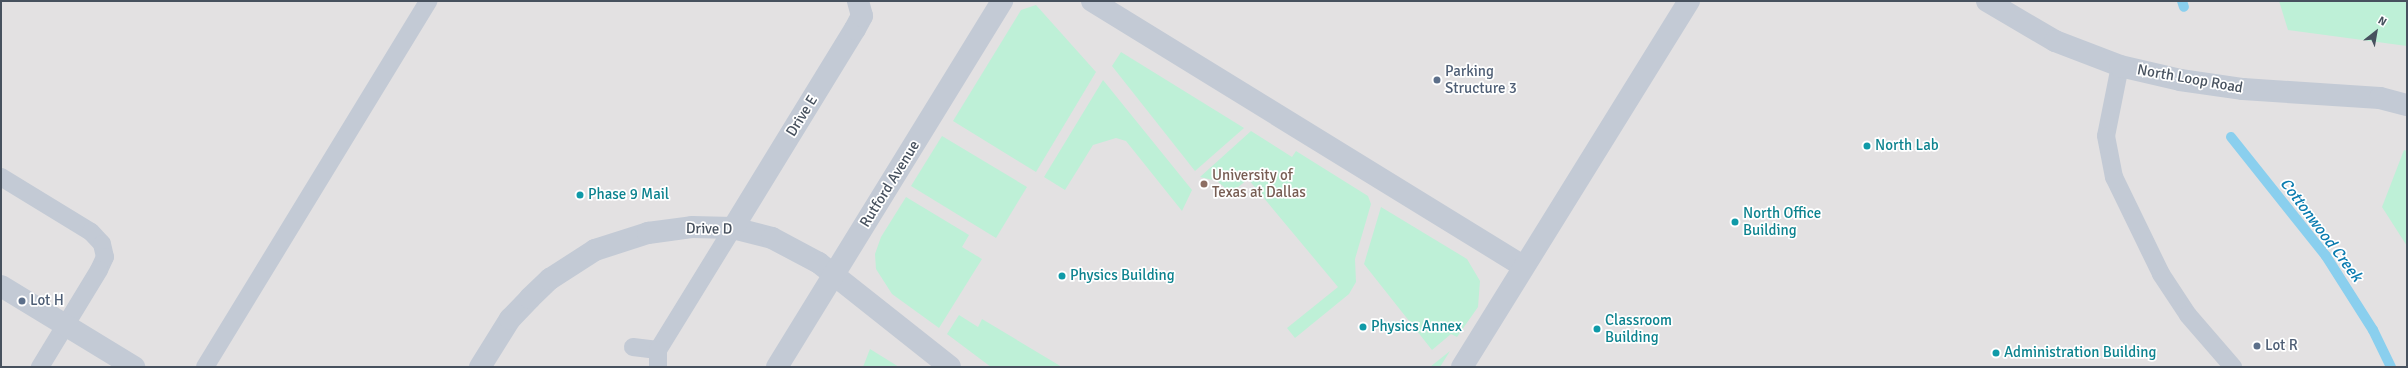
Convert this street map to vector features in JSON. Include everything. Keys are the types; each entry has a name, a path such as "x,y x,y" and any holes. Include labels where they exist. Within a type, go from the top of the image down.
{"street":[{"name":"Drive E","path":"733,228 855,29 862,16 858,1"},
{"name":"Rutford Avenue","path":"777,367 1002,1"},
{"path":"1092,1 1523,266"},
{"path":"1462,367 1523,266 1689,1"},
{"name":"North Loop Road","path":"1987,1 2055,41 2120,66 2180,80 2242,89 2364,96 2407,105"},
{"name":"Drive D","path":"480,367 510,319 550,278 595,250 648,233 692,227 733,228 790,246 834,275 950,367"},
{"path":"1,286 134,367"}],"lane":[{"path":"205,367 428,1"},
{"path":"2120,66 2106,136 2114,177 2161,274 2188,315 2232,367"},
{"path":"1,177 91,232 102,244 105,257 99,270 40,367"},
{"path":"633,347 658,358 733,228"}],"shaded area":[{"name":"University of Texas at Dallas","path":"1,1 2407,1 2407,367 1,367"}],"green space":[{"path":"2279,1 2407,1 2407,46 2288,30"},
{"path":"1036,5 1096,72 1036,172 953,121 1021,10"},
{"path":"1121,52 1244,128 1195,171 1112,66"},
{"path":"1103,80 1192,190 1182,211 1126,141 1116,138 1093,145 1065,190 1044,177"},
{"path":"1251,131 1292,157 1296,151 1368,196 1371,204 1355,259 1356,282 1349,294 1295,338 1287,328 1338,287 1248,179 1231,193 1217,181 1200,177"},
{"path":"942,136 1027,187 996,238 911,186"},
{"path":"2404,150 2407,151 2407,246 2382,207"},
{"path":"906,197 969,235 962,247 982,259 939,328 892,294 876,269 875,254 881,237"},
{"path":"1381,207 1467,259 1480,281 1478,307 1457,337 1451,334 1432,350 1364,264"},
{"path":"959,315 978,327 982,319 1062,367 991,367 947,334"},
{"path":"870,349 899,367 863,367"},
{"path":"1450,351 1440,367 1430,367"}],"waterway":[{"name":"Cottonwood Creek","path":"2182,1 2184,7"},
{"name":"Cottonwood Creek","path":"2231,137 2326,256 2373,330 2391,367"}],"place":[{"name":"Parking Structure 3","path":"1437,80"},
{"name":"North Lab","path":"1867,146"},
{"name":"University of Texas at Dallas","path":"1204,184"},
{"name":"Phase 9 Mail","path":"580,195"},
{"name":"North Office Building","path":"1735,222"},
{"name":"Physics Building","path":"1062,276"},
{"name":"Lot H","path":"22,301"},
{"name":"Physics Annex","path":"1363,327"},
{"name":"Classroom Building","path":"1597,329"},
{"name":"Lot R","path":"2257,346"},
{"name":"Administration Building","path":"1996,353"}]}
